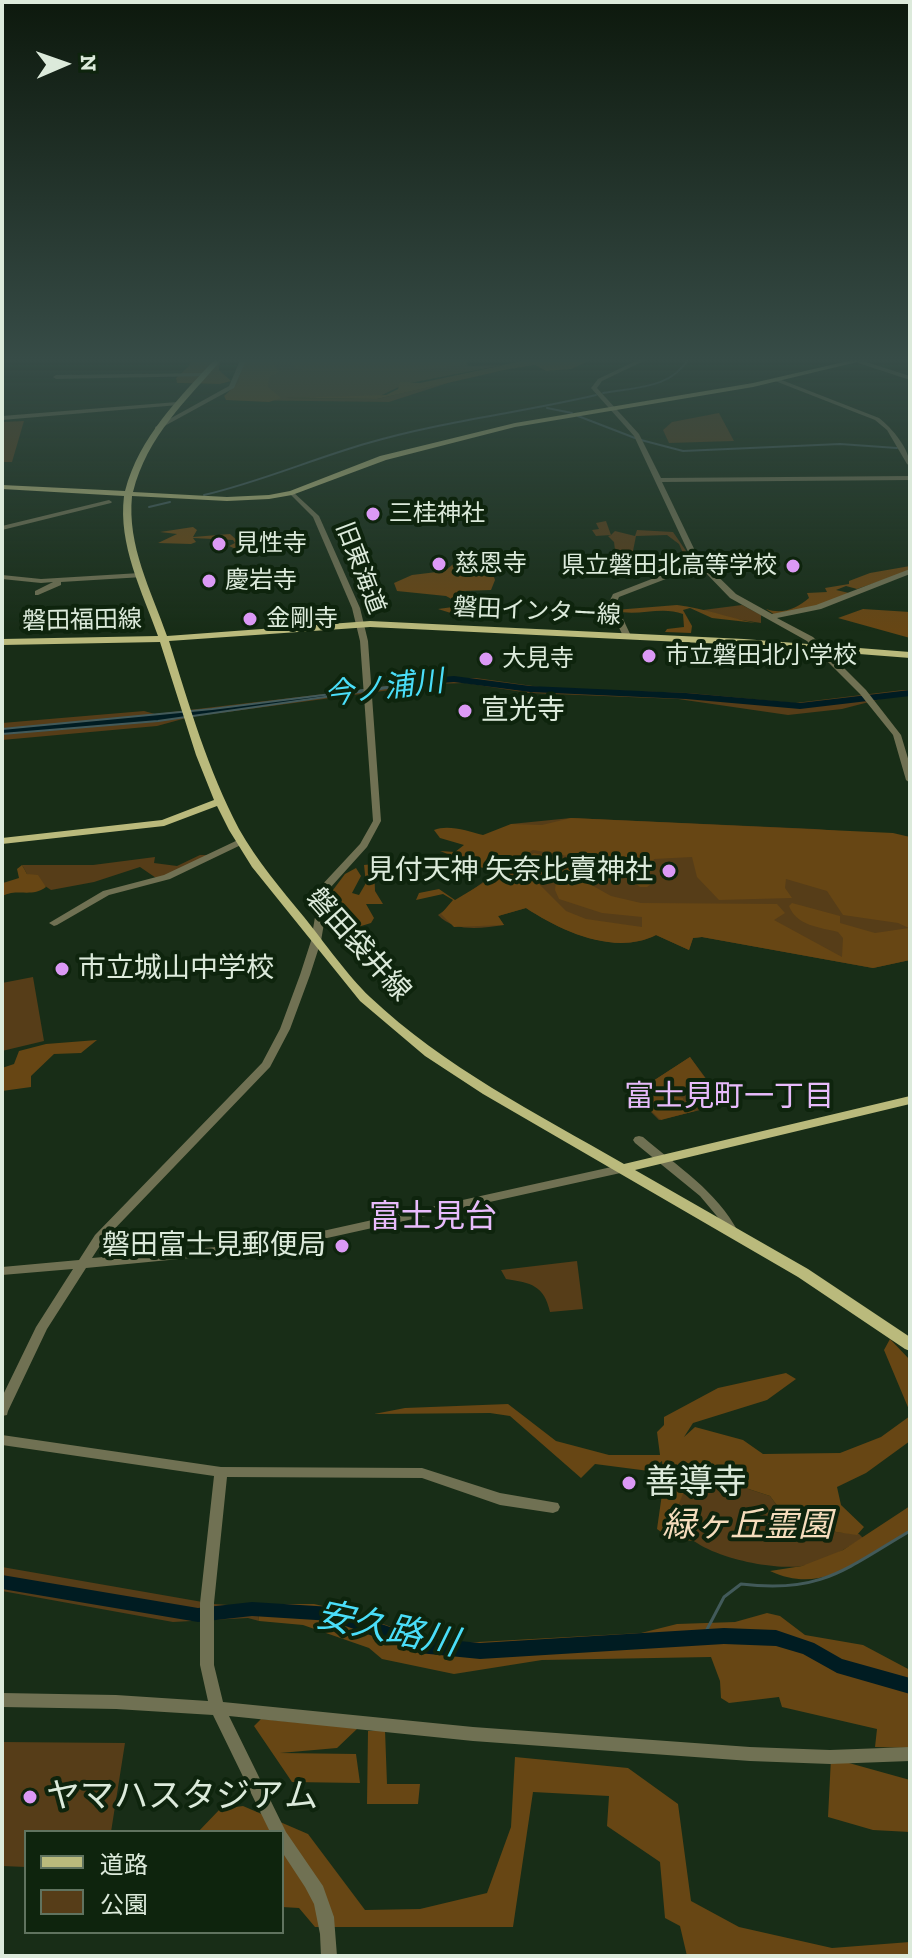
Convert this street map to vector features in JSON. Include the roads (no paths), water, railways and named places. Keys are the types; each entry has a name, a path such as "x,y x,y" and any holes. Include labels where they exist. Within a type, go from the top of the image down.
{"main road":[{"name":"磐田袋井線","path":"145,449 127,495 126,530 221,801 240,842 364,998 429,1053 488,1091 815,1281 910,1345"},
{"path":"2,487 248,499 292,493 413,449"},
{"name":"磐田インター線","path":"162,639 359,624 627,636 910,655"},
{"name":"磐田福田線","path":"2,642 162,639"},
{"path":"2,841 164,823 221,801"},
{"path":"625,1168 910,1100"}],"street":[{"path":"644,449 681,533 704,567 733,596 820,649 864,693 897,735 910,780"},
{"path":"658,480 910,478"},
{"name":"旧東海道","path":"2,1411 42,1327 81,1265 119,1214 266,1065 285,1029 316,941 323,893 337,872 370,837 378,814 359,624 316,516 292,493"},
{"path":"2,528 109,502"},
{"path":"627,636 612,605 616,596 671,574 704,567"},
{"path":"770,617 818,607 910,571"},
{"path":"2,577 65,580 140,575"},
{"path":"38,593 65,580"},
{"path":"54,923 106,893 167,877 240,842"},
{"path":"639,1140 711,1199 726,1216 733,1233"},
{"path":"2,1271 273,1246 625,1168"},
{"path":"2,1440 221,1472 422,1473 500,1499 553,1507"},
{"path":"221,1472 206,1615 207,1665 217,1707 277,1830"},
{"path":"2,1700 120,1701 217,1707 455,1732 671,1749 851,1759 910,1754"},
{"path":"284,1841 321,1892 329,1915 329,1956"}],"water":[{"path":"443,680 158,721 2,734 2,729 212,709"}],"waterway":[{"path":"204,495 346,449"},
{"path":"677,449 719,449"},
{"path":"149,507 170,502"},
{"name":"今ノ浦川","path":"428,681 454,679 530,689 686,696 800,706 910,693"},
{"path":"703,1637 724,1597 741,1584 769,1586 812,1582 849,1567 910,1531"},
{"name":"安久路川","path":"2,1582 198,1615 252,1609 332,1614 419,1645 480,1651 724,1636 776,1638 808,1648 837,1665 910,1686"}],"place":[{"name":"三桂神社","path":"373,514"},
{"name":"見性寺","path":"219,544"},
{"name":"慈恩寺","path":"439,564"},
{"name":"県立磐田北高等学校","path":"793,566"},
{"name":"慶岩寺","path":"209,581"},
{"name":"金剛寺","path":"250,619"},
{"name":"市立磐田北小学校","path":"649,656"},
{"name":"大見寺","path":"486,659"},
{"name":"宣光寺","path":"465,711"},
{"name":"見付天神 矢奈比賣神社","path":"669,871"},
{"name":"市立城山中学校","path":"62,969"},
{"name":"磐田富士見郵便局","path":"342,1246"},
{"name":"善導寺","path":"629,1483"},
{"name":"ヤマハスタジアム","path":"30,1797"}],"district":[{"name":"富士見町一丁目","path":"729,1097"},
{"name":"富士見台","path":"433,1218"}],"park label":[{"name":"緑ヶ丘霊園","path":"747,1526"}]}
